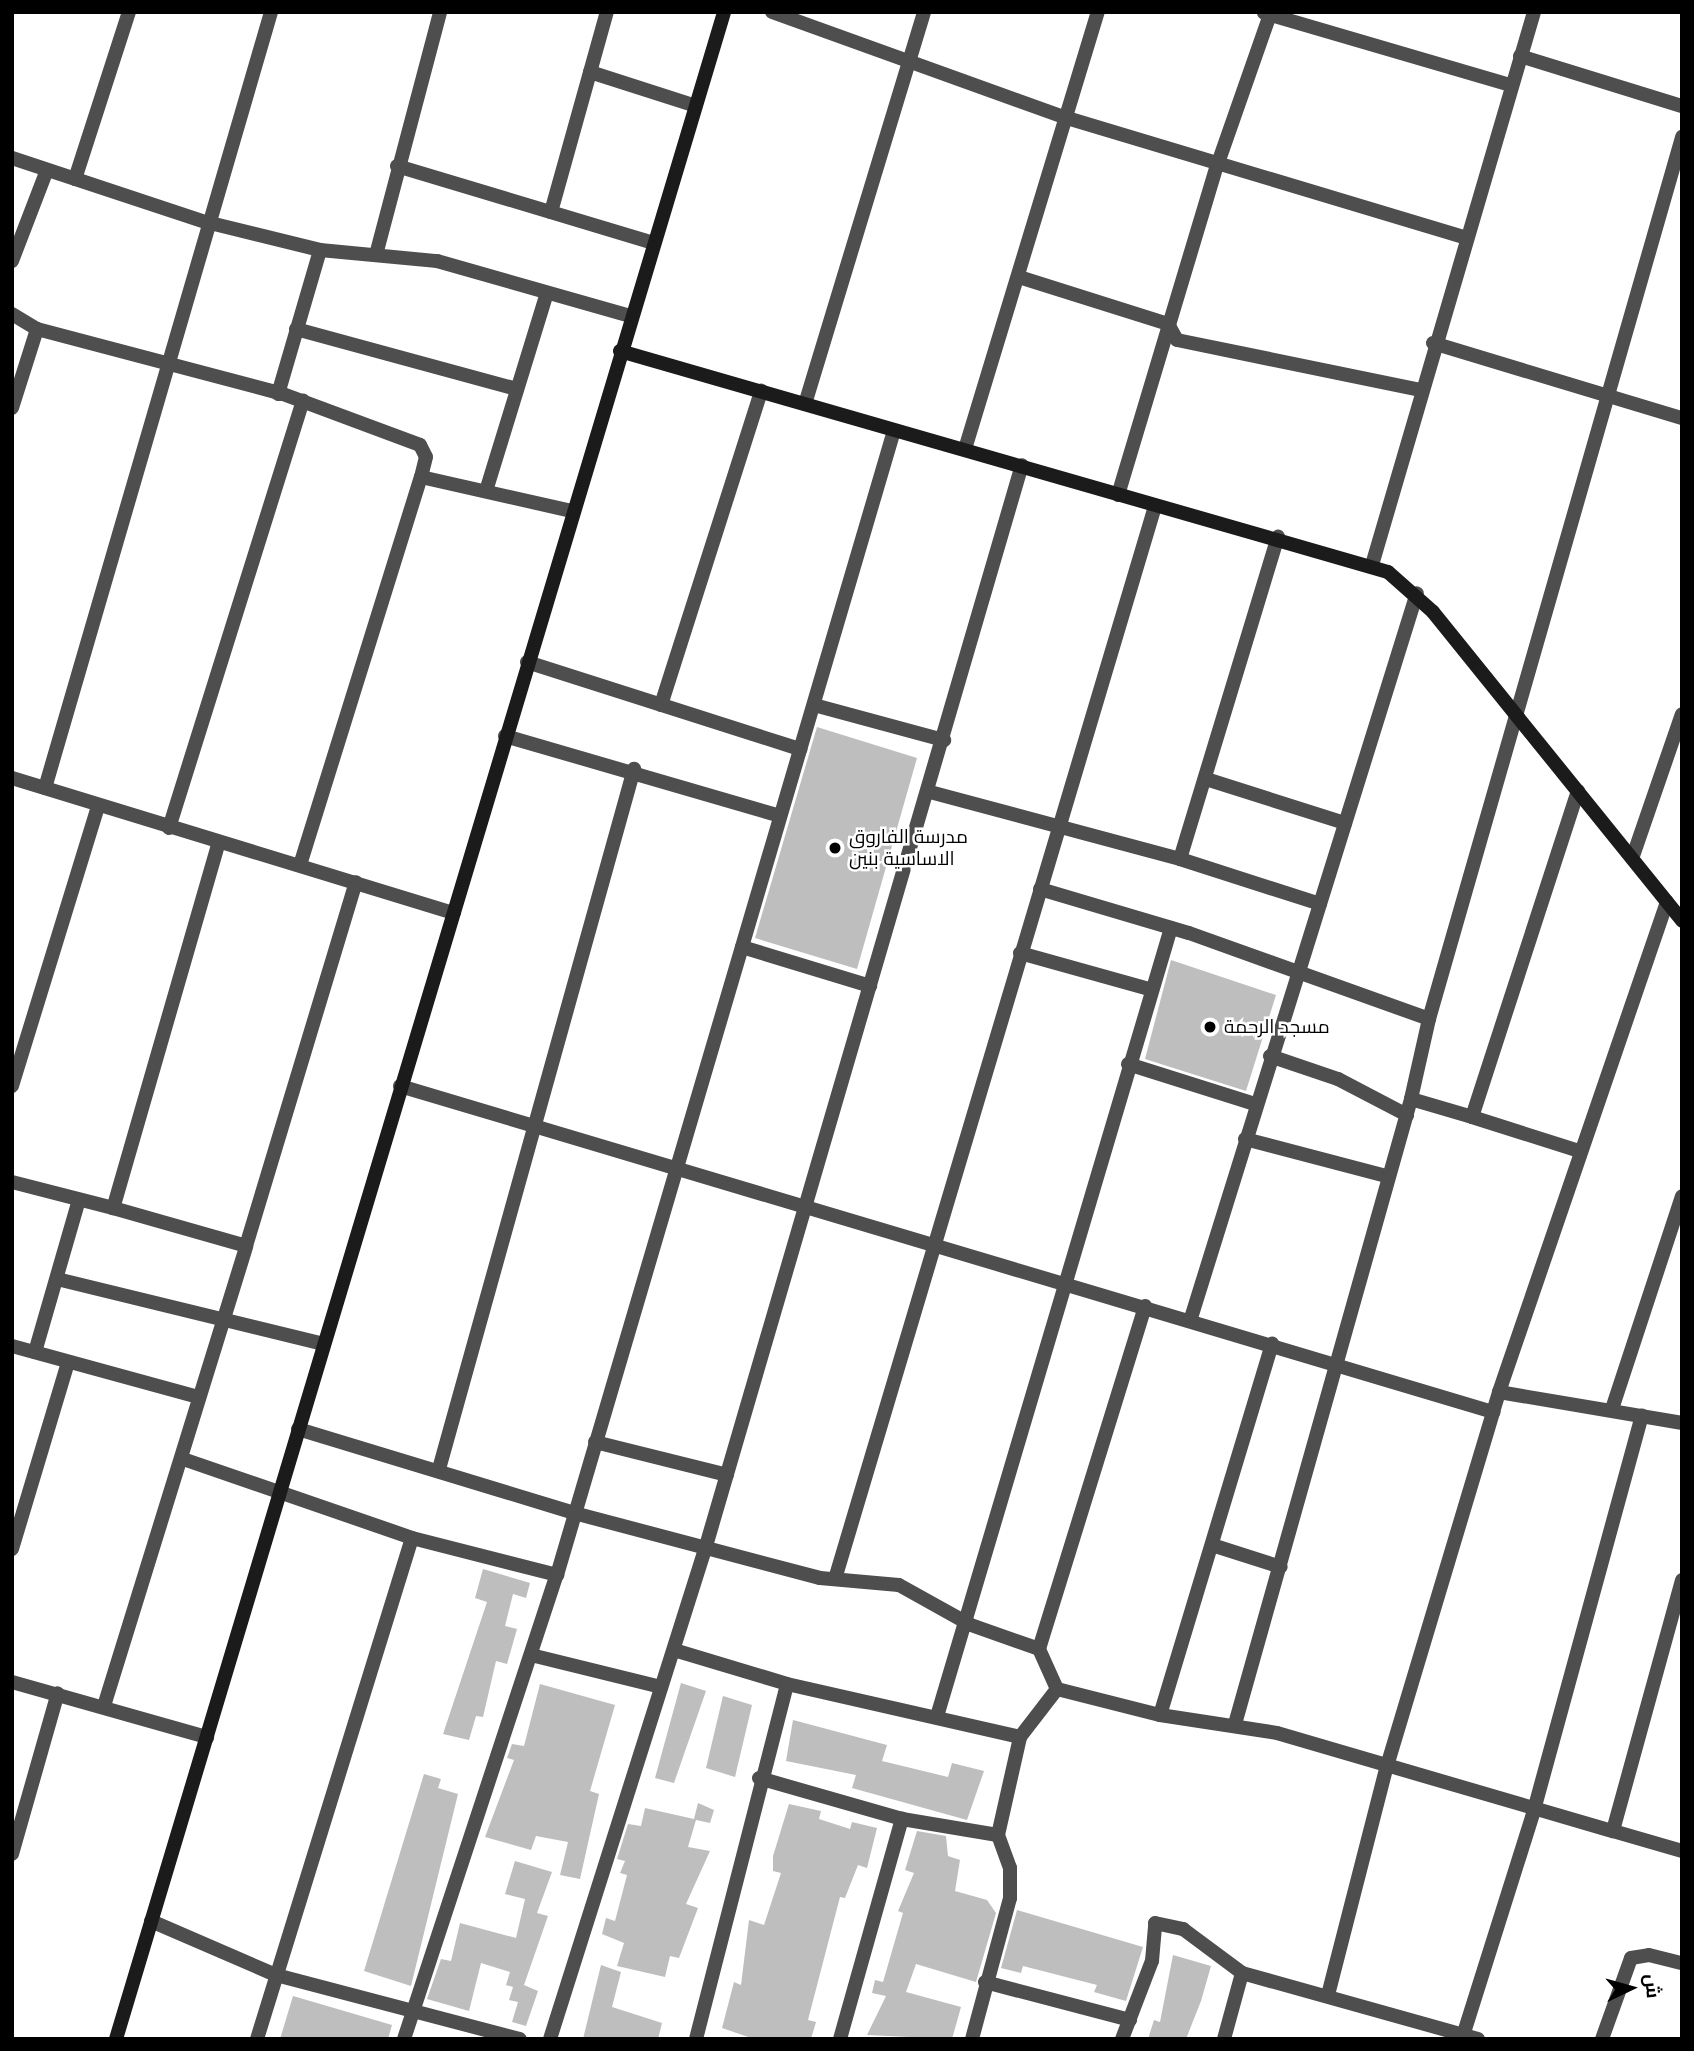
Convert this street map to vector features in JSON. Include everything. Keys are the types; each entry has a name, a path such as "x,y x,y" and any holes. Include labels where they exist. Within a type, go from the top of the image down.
{"street":[{"path":"75,179 129,12"},
{"path":"45,788 206,222 271,12"},
{"path":"377,251 397,166 440,12"},
{"path":"551,212 607,12"},
{"path":"116,2039 630,316 724,12"},
{"path":"772,12 1068,118 1217,166 1464,237"},
{"path":"805,404 924,12"},
{"path":"965,449 1068,118 1098,12"},
{"path":"1371,565 1464,237 1534,12"},
{"path":"1118,495 1217,166 1268,13 1511,85"},
{"path":"1520,56 1682,106"},
{"path":"590,72 696,106"},
{"path":"1235,1724 1338,1364 1386,1176 1407,1115 1429,1019 1515,713 1605,394 1682,137"},
{"path":"12,158 206,222 320,250 377,251 630,316"},
{"path":"397,166 653,243"},
{"path":"12,261 47,170"},
{"path":"278,394 320,250"},
{"path":"1019,277 1168,324 1177,340 1322,365 1420,390"},
{"path":"486,491 547,293"},
{"path":"12,314 37,329 167,360 303,401 420,445 426,457 421,477 300,865"},
{"path":"12,408 37,329"},
{"path":"296,329 517,389"},
{"path":"1433,343 1682,418"},
{"path":"620,351 894,431 1022,465 1155,506 1278,537 1371,565 1417,593 1633,856 1682,921"},
{"path":"661,705 761,391"},
{"path":"169,828 303,401"},
{"path":"404,2039 557,1575 894,431"},
{"path":"550,2039 706,1546 870,986 930,792 1022,465"},
{"path":"421,477 572,511"},
{"path":"835,1579 931,1246 1155,506"},
{"path":"1180,859 1278,537"},
{"path":"1191,1318 1296,969 1320,904 1417,593"},
{"path":"527,662 800,749"},
{"path":"814,705 944,740"},
{"path":"1633,856 1682,714"},
{"path":"505,736 634,769 780,816"},
{"path":"439,1469 634,769"},
{"path":"12,778 218,845 300,865 454,913"},
{"path":"1206,779 1345,823"},
{"path":"1472,1117 1578,791"},
{"path":"930,792 1180,859 1320,904"},
{"path":"12,1086 98,807"},
{"path":"113,1209 218,845"},
{"path":"104,1706 183,1459 199,1397 356,882"},
{"path":"1040,889 1296,969 1429,1019"},
{"path":"1328,1995 1387,1766 1499,1392 1579,1151 1667,902"},
{"path":"938,1713 962,1620 1066,1287 1149,989 1171,928"},
{"path":"742,947 870,986"},
{"path":"1020,953 1149,989"},
{"path":"1269,1056 1338,1079 1407,1115"},
{"path":"1128,1064 1255,1104"},
{"path":"400,1086 677,1167 1066,1287 1191,1318 1493,1412"},
{"path":"1411,1099 1579,1151"},
{"path":"1245,1139 1386,1176"},
{"path":"12,1182 246,1246"},
{"path":"1612,1409 1682,1196"},
{"path":"35,1352 79,1200"},
{"path":"57,1279 223,1322 323,1344"},
{"path":"1057,1689 1040,1649 1145,1306"},
{"path":"1160,1715 1272,1343"},
{"path":"12,1346 199,1397"},
{"path":"12,1549 68,1362"},
{"path":"1499,1392 1612,1409 1682,1423"},
{"path":"1462,2037 1534,1810 1642,1415"},
{"path":"298,1429 439,1469 574,1513 835,1579 899,1586 962,1620 1040,1649"},
{"path":"595,1442 727,1475"},
{"path":"183,1459 412,1538 557,1575"},
{"path":"257,2039 412,1538"},
{"path":"1212,1545 1281,1567"},
{"path":"1613,1831 1682,1580"},
{"path":"674,1650 787,1684 938,1713 1020,1737"},
{"path":"531,1656 661,1687"},
{"path":"12,1682 207,1737"},
{"path":"696,2039 760,1778 787,1684"},
{"path":"1057,1689 1160,1715 1235,1724 1682,1851"},
{"path":"972,2039 1011,1883 998,1835 1020,1737 1057,1689"},
{"path":"12,1854 58,1693"},
{"path":"760,1778 902,1819 998,1835"},
{"path":"840,2039 902,1819"},
{"path":"151,1921 276,1975 413,2007 520,2039"},
{"path":"1122,2039 1152,1961 1155,1923 1183,1929 1242,1973 1328,1995 1462,2037 1478,2039"},
{"path":"1602,2039 1631,1958 1649,1955 1682,1964"},
{"path":"1224,2039 1242,1973"},
{"path":"985,1982 1130,2020"}],"building":[{"name":"مدرسة الفاروق الاساسية بنين","path":"817,727 917,758 857,969 755,938"},
{"name":"مسجد الرحمة","path":"1171,960 1276,995 1246,1091 1145,1059"},
{"path":"483,1569 530,1583 526,1598 513,1594 505,1626 517,1629 507,1664 496,1661 483,1717 476,1716 469,1740 443,1734 487,1602 475,1598"},
{"path":"681,1683 706,1691 674,1783 655,1778"},
{"path":"540,1684 615,1705 590,1791 599,1794 580,1879 560,1875 568,1842 536,1836 531,1850 485,1837 514,1760 507,1758 512,1744 524,1746"},
{"path":"723,1696 752,1705 735,1777 706,1768"},
{"path":"793,1720 887,1745 882,1761 948,1777 952,1763 984,1771 967,1820 852,1788 856,1775 786,1761"},
{"path":"424,1774 441,1779 438,1788 458,1794 411,1986 364,1971"},
{"path":"698,1803 714,1810 710,1823 696,1820 688,1847 710,1851 686,1904 698,1908 679,1958 670,1956 665,1977 617,1966 624,1943 602,1934 606,1918 615,1921 627,1875 620,1873 625,1861 617,1859 628,1824 641,1826 645,1808 694,1819"},
{"path":"789,1804 821,1811 819,1819 850,1829 852,1822 877,1828 867,1868 858,1865 845,1898 840,1897 808,2020 816,2022 811,2039 754,2039 722,2028 734,1982 741,1985 749,1920 764,1925 781,1873 773,1871 773,1856"},
{"path":"917,1831 946,1836 948,1856 960,1860 955,1891 987,1900 996,1913 976,1982 916,1964 906,1992 961,2007 952,2039 867,2035 886,1996 872,1993 875,1980 883,1982 903,1913 898,1911 914,1873 905,1870"},
{"path":"515,1861 552,1872 537,1913 548,1916 524,1985 538,1991 526,2026 512,2022 518,2002 509,2000 513,1987 506,1985 510,1972 481,1963 469,2011 427,1999 441,1959 451,1961 460,1923 516,1938 525,1899 505,1894"},
{"path":"1017,1910 1143,1947 1126,2001 1094,1992 1097,1985 1023,1966 1021,1973 1001,1968"},
{"path":"1173,1955 1211,1966 1201,2001 1186,2039 1148,2039 1154,2020 1160,2022"},
{"path":"601,1965 621,1972 612,2007 662,2023 658,2039 583,2039"},
{"path":"293,1996 392,2025 388,2039 280,2039"}],"place":[{"name":"مدرسة الفاروق الاساسية بنين","path":"835,848"},
{"name":"مسجد الرحمة","path":"1210,1027"}]}
